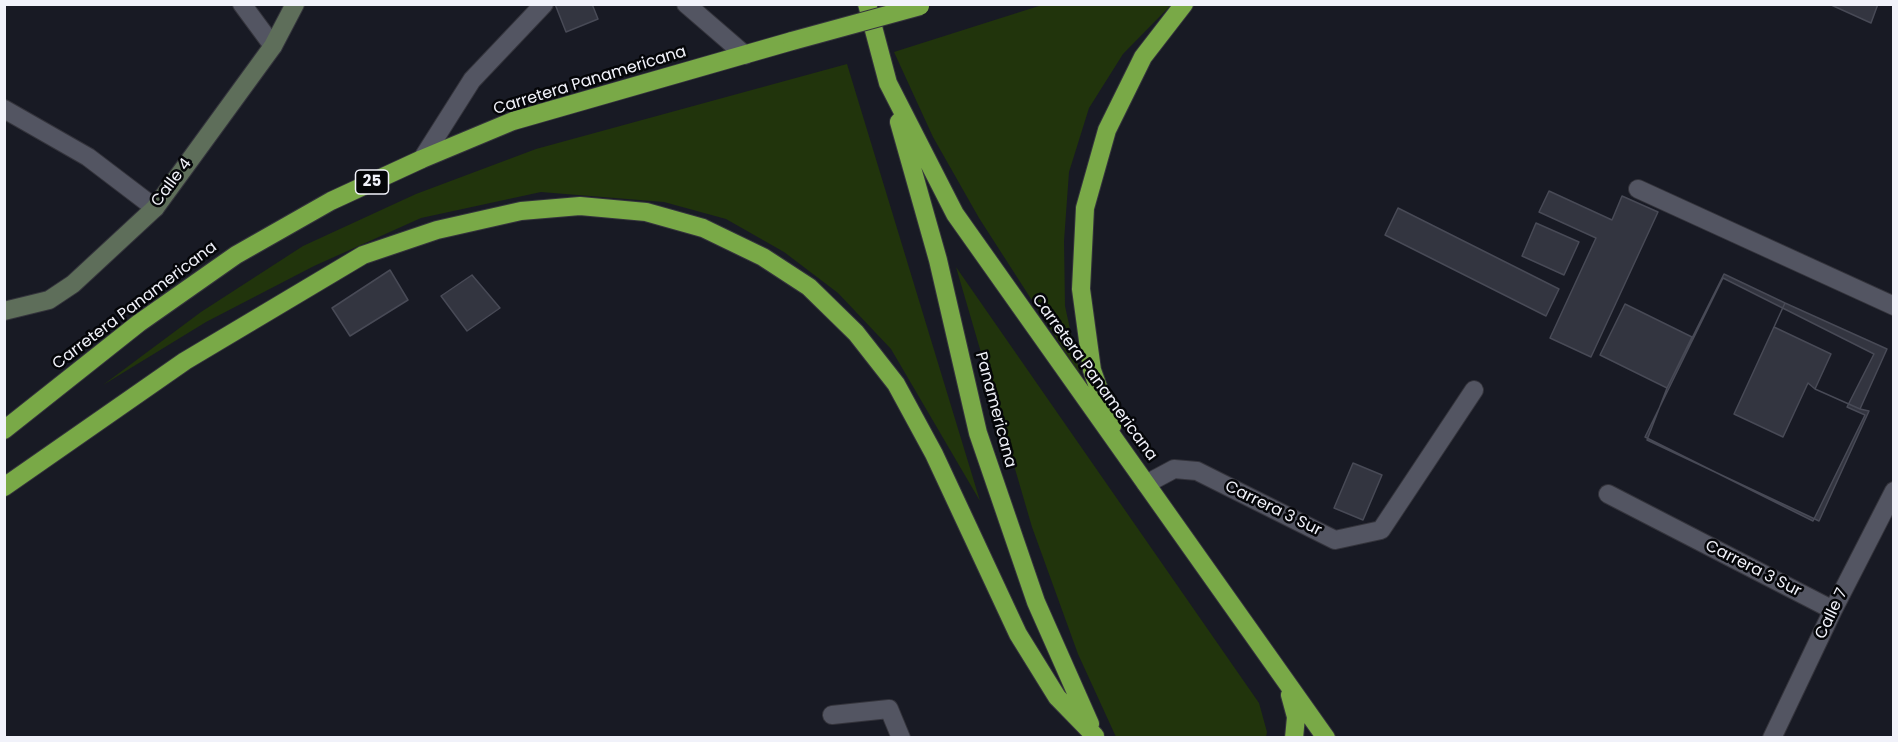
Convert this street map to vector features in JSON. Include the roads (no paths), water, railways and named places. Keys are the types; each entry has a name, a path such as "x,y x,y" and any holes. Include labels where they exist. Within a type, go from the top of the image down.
{"highway":[{"name":"Carretera Panamericana","path":"867,4 888,83 955,214 1326,738"},
{"path":"1120,447 1090,359 1081,290 1085,208 1107,130 1143,57 1184,4"},
{"name":"Carretera Panamericana","path":"7,426 139,323 236,255 331,201 422,159 513,121 922,5"},
{"name":"Panamericana","path":"888,83 938,260 978,433 1035,602 1096,737"},
{"path":"4,487 185,361 363,255 436,230 521,210 580,206 646,212 704,228 763,257 809,287 856,333 896,384 934,454 1018,634 1057,696 1096,737"},
{"path":"1286,680 1296,717 1294,738"}],"street":[{"path":"242,4 273,46"},
{"name":"Calle 4","path":"4,311 49,300 73,284 154,208 273,46 295,4"},
{"path":"422,159 472,80 544,4"},
{"path":"686,4 745,55"},
{"path":"4,109 88,157 154,208"},
{"path":"1638,189 1893,306"},
{"name":"Carrera 3 Sur","path":"1146,484 1174,469 1197,471 1335,540 1381,530 1474,390"},
{"name":"Calle 7","path":"1772,738 1893,491"},
{"name":"Carrera 3 Sur","path":"1608,494 1833,610"},
{"path":"832,715 889,709 902,735"}]}
